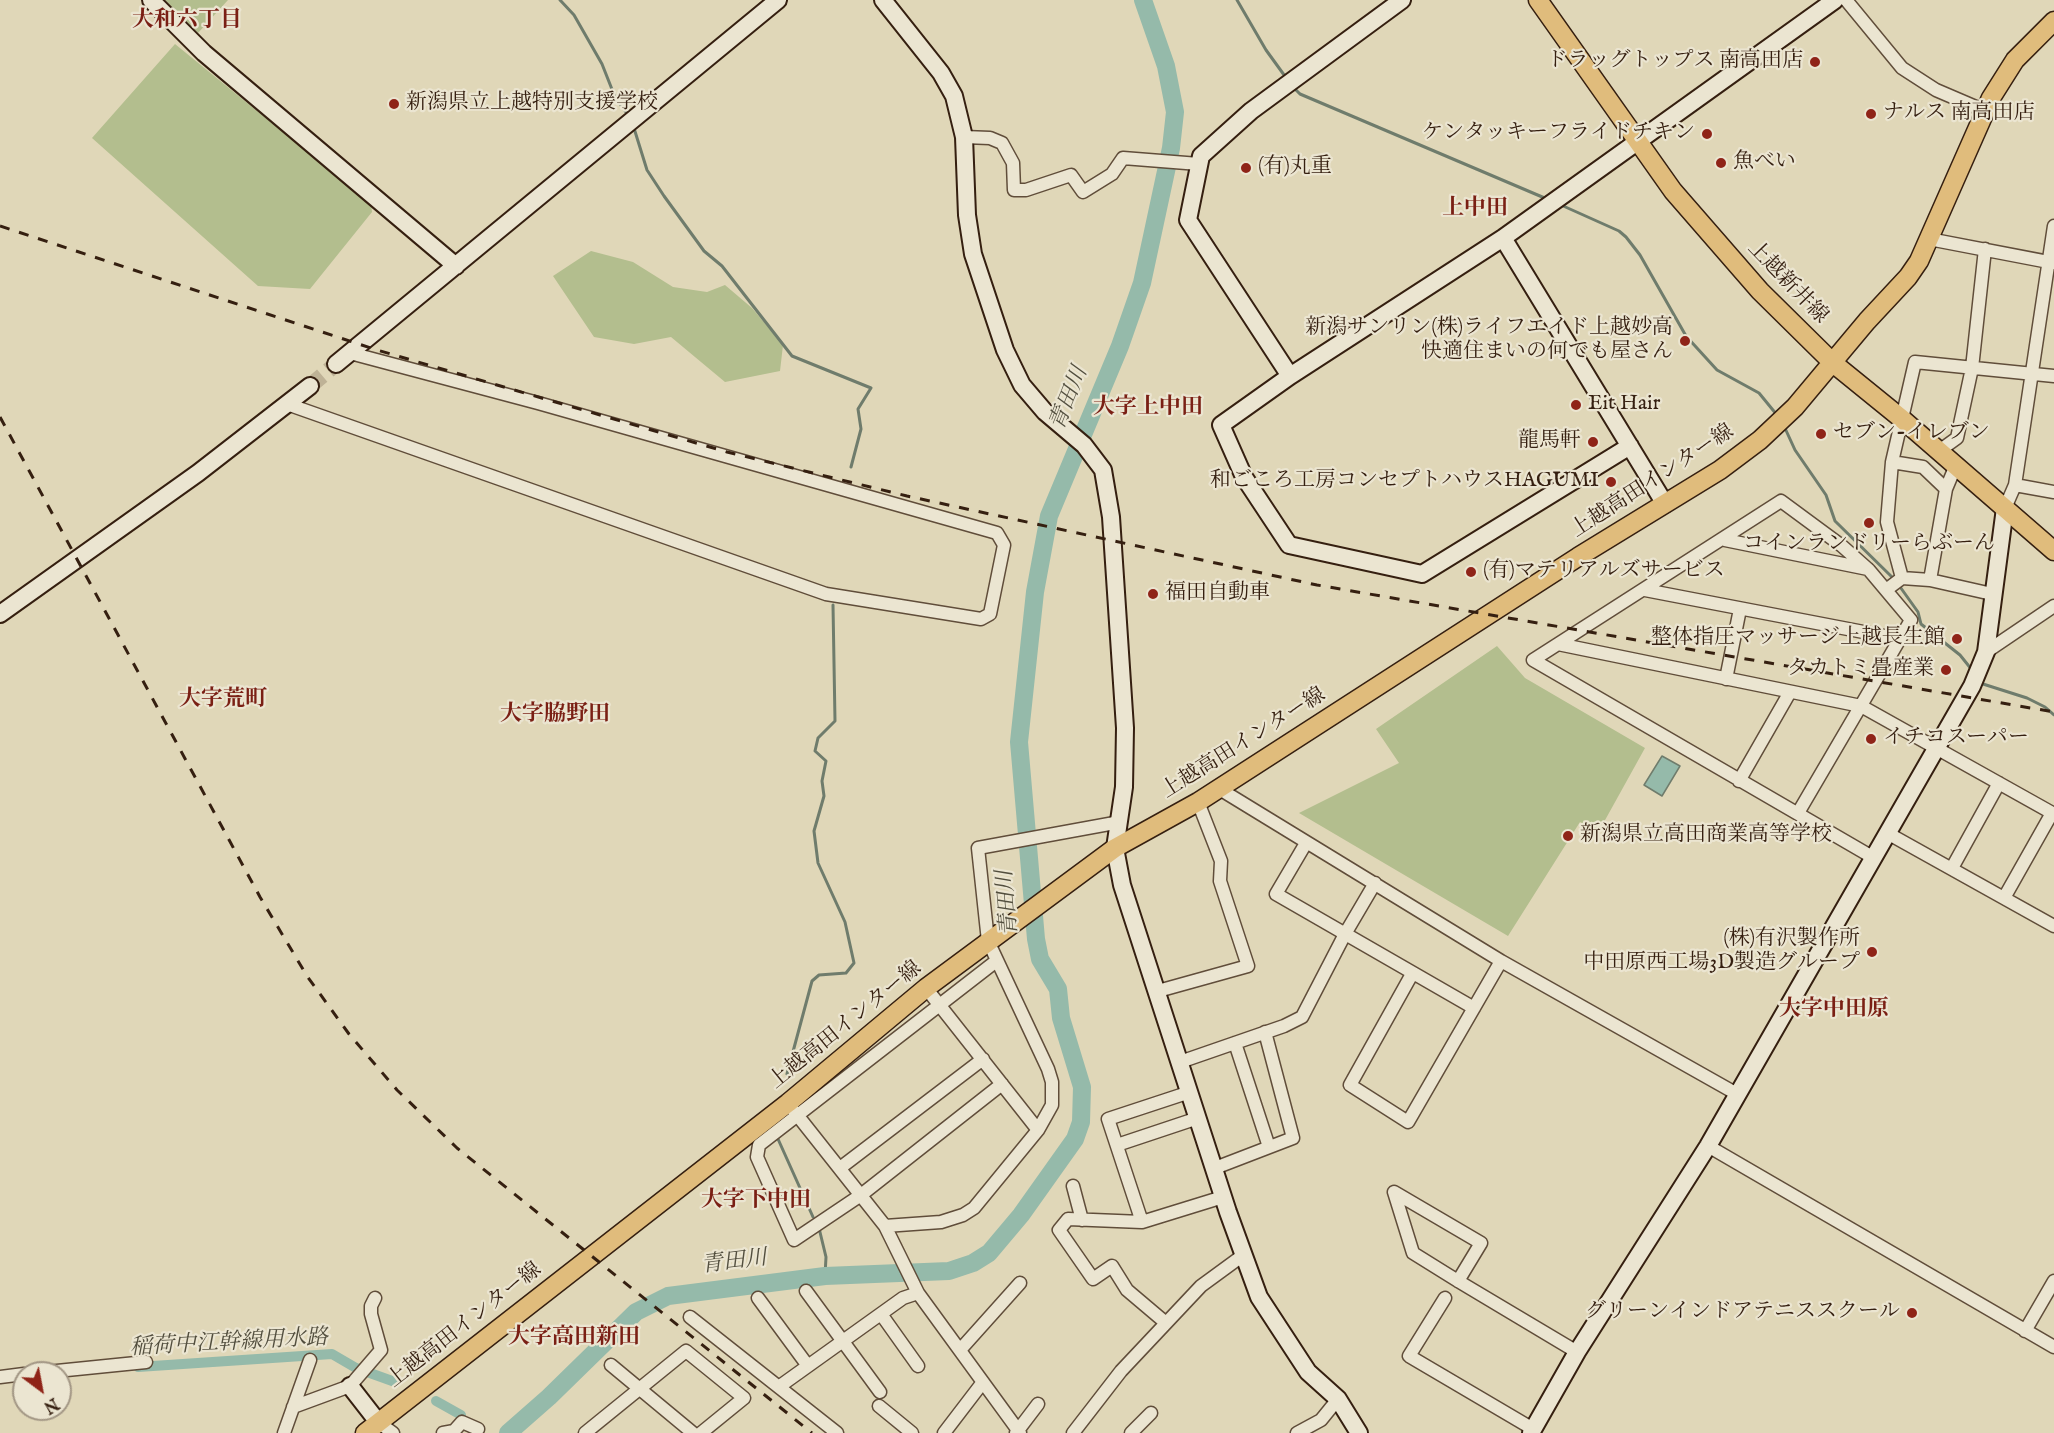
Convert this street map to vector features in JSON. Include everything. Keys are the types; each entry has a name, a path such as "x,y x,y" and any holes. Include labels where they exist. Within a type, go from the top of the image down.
{"main road":[{"name":"上越新井線","path":"1538,0 1680,200 1754,284 1833,363 1940,451 2054,551"},
{"name":"上越高田インター線","path":"379,1429 793,1110 926,988 1115,848 1198,802 1720,470 1760,440 1795,407 1908,277 1929,239 1985,111 2015,60 2054,21"}],"street":[{"path":"151,0 204,53 456,266"},
{"path":"336,364 778,0"},
{"path":"882,0 941,73 954,96 964,137 967,215 973,254 987,302 1005,350 1022,385 1045,412 1084,445 1103,470 1111,517 1125,728 1124,787 1115,848 1122,885 1242,1257 1259,1298 1308,1372 1338,1399 1359,1433"},
{"path":"1290,376 1188,220 1201,156 1251,111 1402,0"},
{"path":"1630,446 1422,574 1289,545 1244,477 1221,425 1290,376 1503,238 1835,0"},
{"path":"1846,0 1902,68 1936,90 1985,111"},
{"path":"964,137 990,138 1002,143 1012,163 1014,190 1026,190 1071,175 1083,192 1112,174 1122,158 1199,164"},
{"path":"1445,1298 1409,1356 1532,1431 1577,1352 1708,1146 1972,686 1986,652 2005,508 2015,485 2051,262 2054,226"},
{"path":"1503,238 1665,504"},
{"path":"1929,239 2051,262"},
{"path":"1940,451 1956,438 1972,368 1985,249"},
{"path":"287,404 826,594 981,619 990,614 1004,545 997,533 538,403 350,353"},
{"path":"1798,813 1911,620 1895,583 1887,522 1892,462 1915,362 2054,376"},
{"path":"0,614 198,472 310,386"},
{"path":"1892,462 1923,467 1946,489"},
{"path":"1930,580 1946,489 1956,465"},
{"path":"2015,485 2054,492"},
{"path":"1869,570 1842,546 1781,501 1725,540 1533,660 1874,858"},
{"path":"1725,540 1869,570 1895,583 1930,580 1992,594"},
{"path":"1645,590 1900,639"},
{"path":"1986,652 2054,607"},
{"path":"1726,679 1740,609"},
{"path":"1558,644 1861,706 1938,747 2053,814 2004,898"},
{"path":"1739,781 1790,692"},
{"path":"1952,868 1999,783"},
{"path":"1218,788 1501,961 1737,1094"},
{"path":"1158,992 1248,966 1220,881 1221,861 1198,802"},
{"path":"885,1226 941,1222 963,1215 984,1198 1038,1130 1052,1106 1053,1082 995,962 988,941 978,848 1119,822"},
{"path":"1889,834 2054,926"},
{"path":"1306,843 1276,894 1474,1008"},
{"path":"1180,1062 1302,1017 1345,934 1375,883"},
{"path":"1412,974 1350,1085 1408,1122 1501,961"},
{"path":"995,962 940,1006 793,1110 759,1145 757,1157 794,1240 861,1195 1002,1084"},
{"path":"926,988 1038,1130"},
{"path":"1215,1168 1293,1138 1265,1032"},
{"path":"1235,1043 1269,1147"},
{"path":"840,1168 982,1059"},
{"path":"1142,1222 1108,1119 1190,1092"},
{"path":"793,1110 885,1226 916,1288 1018,1432 1038,1404"},
{"path":"1117,1145 1198,1118"},
{"path":"1708,1146 2054,1347"},
{"path":"1073,1186 1083,1220"},
{"path":"1458,1281 1481,1243 1394,1192 1413,1253 1458,1281 1577,1352"},
{"path":"1166,1323 1127,1290 1112,1266 1093,1279 1059,1230 1068,1219 1142,1222 1223,1197"},
{"path":"1073,1433 1121,1371 1201,1286 1242,1257"},
{"path":"2025,1331 2054,1281"},
{"path":"960,1350 1020,1283"},
{"path":"780,1386 916,1288"},
{"path":"806,1292 880,1392"},
{"path":"293,1407 360,1375 381,1350 371,1314 375,1298"},
{"path":"758,1298 808,1366"},
{"path":"881,1314 918,1366"},
{"path":"690,1317 837,1433"},
{"path":"585,1433 686,1352 744,1398 701,1433"},
{"path":"284,1433 310,1360"},
{"path":"72,1369 146,1362"},
{"path":"611,1365 693,1433"},
{"path":"360,1375 379,1429"},
{"path":"944,1433 983,1382"},
{"path":"1298,1433 1321,1420 1338,1399"},
{"path":"879,1406 912,1433"},
{"path":"1131,1433 1151,1413"},
{"path":"452,1430 462,1422 477,1429"}],"shaded area":[{"path":"165,0 228,0 198,33"},
{"path":"175,44 371,204 372,212 310,289 258,286 92,138"},
{"path":"591,251 633,262 673,287 707,292 725,285 752,308 783,345 780,371 725,382 671,337 634,344 594,337 553,276"},
{"path":"1497,646 1525,678 1645,748 1599,831 1580,822 1508,936 1299,813 1399,763 1376,729"},
{"path":"1662,756 1680,766 1662,796 1644,785"}],"waterway":[{"path":"560,0 574,15 602,64 615,97 629,116"},
{"name":"青田川","path":"508,1433 549,1397 636,1312 668,1296 825,1276 949,1271 973,1263 989,1253 1021,1215 1075,1139 1081,1122 1082,1087 1061,1018 1058,989 1040,959 1036,939 1019,742 1035,592 1049,516 1120,346 1142,283 1171,148 1175,112 1166,66 1143,0"},
{"path":"1237,0 1266,50 1287,79"},
{"path":"1293,87 1300,94 1547,199"},
{"path":"633,125 647,170 664,196 704,251 722,266 792,356 871,388 858,409 861,429 851,467"},
{"path":"1561,205 1619,231 1626,237 1640,255 1686,336 1717,370 1759,393 1777,415"},
{"path":"1784,426 1795,450 1826,495 1835,521 1894,579"},
{"path":"1898,584 1918,612 1921,624 1960,655 1972,670"},
{"path":"787,1074 812,981 819,975 846,973 854,963 845,922 818,863 814,831 824,796 822,781 826,761 815,751 818,738 835,721 833,605"},
{"path":"1980,680 1983,684 2027,698 2045,707 2054,715"},
{"path":"778,1139 813,1217"},
{"path":"819,1228 826,1257 825,1276"},
{"name":"稲荷中江幹線用水路","path":"138,1367 332,1354 356,1368 395,1382"},
{"name":"稲荷中江幹線用水路","path":"436,1401 461,1415"}],"tunnel":[{"path":"310,386 336,364"}],"railway":[{"path":"0,226 377,350 727,452 907,496 1317,585 2054,712"},
{"path":"0,417 260,897 307,976 349,1034 397,1090 457,1148 812,1433"}],"place":[{"name":"ドラッグトップス 南高田店","path":"1815,62"},
{"name":"新潟県立上越特別支援学校","path":"394,104"},
{"name":"ナルス 南高田店","path":"1871,114"},
{"name":"ケンタッキーフライドチキン","path":"1707,134"},
{"name":"魚べい","path":"1721,163"},
{"name":"(有)丸重","path":"1246,168"},
{"name":"新潟サンリン(株)ライフエイド上越妙高 快適住まいの何でも屋さん","path":"1685,341"},
{"name":"Eit Hair","path":"1576,405"},
{"name":"セブン-イレブン","path":"1821,434"},
{"name":"龍馬軒","path":"1593,442"},
{"name":"和ごころ工房コンセプトハウスHAGUMI","path":"1611,482"},
{"name":"コインランドリーらぶーん","path":"1869,523"},
{"name":"(有)マテリアルズサービス","path":"1471,572"},
{"name":"福田自動車","path":"1153,594"},
{"name":"整体指圧マッサージ上越長生館","path":"1957,639"},
{"name":"タカトミ畳産業","path":"1946,670"},
{"name":"イチコスーパー","path":"1871,739"},
{"name":"新潟県立高田商業高等学校","path":"1568,836"},
{"name":"(株)有沢製作所 中田原西工場3D製造グループ","path":"1872,952"},
{"name":"グリーンインドアテニススクール","path":"1912,1313"}],"district":[{"name":"大和六丁目","path":"187,21"},
{"name":"上中田","path":"1475,209"},
{"name":"大字上中田","path":"1148,408"},
{"name":"大字荒町","path":"223,700"},
{"name":"大字脇野田","path":"555,715"},
{"name":"大字中田原","path":"1834,1010"},
{"name":"大字下中田","path":"756,1201"},
{"name":"大字高田新田","path":"574,1338"}]}
